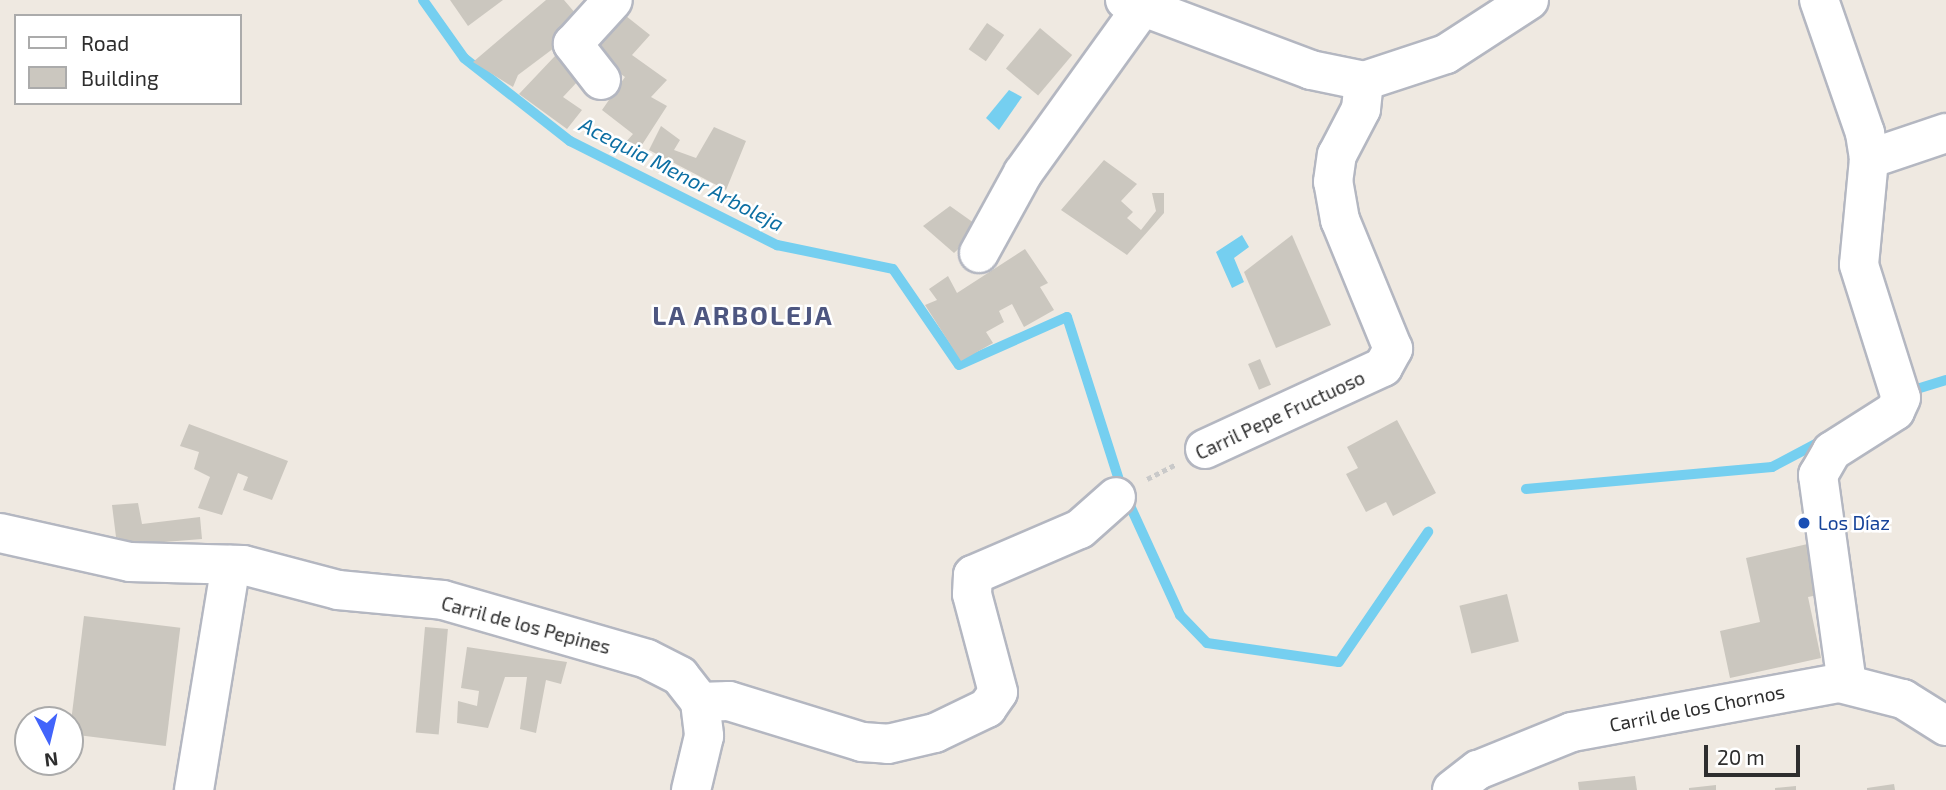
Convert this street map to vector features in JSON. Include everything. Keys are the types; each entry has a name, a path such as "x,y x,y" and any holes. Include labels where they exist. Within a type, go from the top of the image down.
{"street":[{"path":"601,80 573,44 613,0"},
{"path":"979,253 1023,173 1133,4 1311,70 1364,81 1446,54 1529,0"},
{"path":"1819,0 1869,159 1859,265 1901,397 1895,411 1832,451 1818,475 1847,683"},
{"name":"Carril Pepe Fructuoso","path":"1205,449 1383,367 1393,349 1340,220 1333,182 1337,155 1361,109 1364,81"},
{"path":"1869,159 1946,132"},
{"path":"691,790 704,737 700,702 729,701 835,735 888,744 935,733 987,708 998,692 972,594 973,575 1080,529 1128,490"},
{"name":"Carril de los Pepines","path":"0,533 142,563 231,565 338,590 473,607 648,659 680,676 700,702"},
{"name":"Carril de los Pepines","path":"0,551 80,551"},
{"path":"194,790 231,565"},
{"name":"Carril de los Chornos","path":"1452,790 1478,770 1572,732 1847,683 1903,699 1946,726"}],"path":[{"name":"Carril Pepe Fructuoso","path":"1128,490 1205,449"}],"water":[{"path":"1009,90 1022,97 999,130 986,118"},
{"path":"1242,235 1249,247 1234,258 1244,282 1232,288 1216,252"}],"building":[{"path":"450,0 503,0 468,26"},
{"path":"546,0 564,0 576,14 563,25 570,36 518,75 513,87 473,62"},
{"path":"626,16 650,35 632,55 667,80 651,97 667,106 638,151 618,151 633,134 602,110 625,77 618,72 609,76 586,57"},
{"path":"987,23 1004,35 986,61 969,49"},
{"path":"1040,28 1072,55 1038,96 1006,69"},
{"path":"555,56 579,80 563,97 582,110 567,129 519,94"},
{"path":"661,126 680,140 674,150 696,158 714,127 746,141 726,190 649,150"},
{"path":"1104,160 1137,184 1121,201 1133,212 1127,218 1141,230 1156,211 1152,193 1164,193 1164,213 1127,255 1061,210"},
{"path":"950,206 981,228 954,253 923,226"},
{"path":"1292,235 1331,325 1276,348 1244,272"},
{"path":"1025,249 1048,283 1040,287 1054,310 1024,327 1012,304 999,311 1004,322 986,332 993,343 961,361 925,305 937,300 929,289 948,276 957,293"},
{"path":"1260,359 1271,385 1259,390 1248,364"},
{"path":"1397,420 1436,493 1393,516 1386,502 1366,512 1346,474 1358,468 1347,447"},
{"path":"189,424 288,461 272,500 243,490 248,477 238,473 222,515 198,508 210,477 194,469 199,452 180,446"},
{"path":"138,503 142,524 200,517 202,539 139,544 116,537 112,505"},
{"path":"1812,543 1823,594 1808,597 1821,658 1730,678 1720,631 1760,622 1746,558"},
{"path":"1507,594 1519,642 1471,653 1459,606"},
{"path":"84,616 180,628 166,746 84,736 84,706 73,706"},
{"path":"425,627 448,629 439,735 416,733"},
{"path":"467,647 567,662 561,684 546,680 536,733 520,729 527,677 505,677 488,728 457,723 458,701 477,706 479,691 461,688"},
{"path":"1635,776 1637,790 1579,790 1578,782"},
{"path":"1894,784 1895,790 1867,790 1867,788"},
{"path":"1716,785 1716,790 1689,790 1689,788"},
{"path":"1796,786 1796,790 1775,790 1775,788"}],"waterway":[{"name":"Acequia Menor Arboleja","path":"423,0 464,58 570,141 777,245 893,269 959,365 1067,317 1121,486 1180,615 1207,643 1339,662 1428,532"},
{"name":"Acequia Menor Arboleja","path":"1920,388 1946,380"},
{"name":"Acequia Menor Arboleja","path":"1526,489 1772,467 1825,439"}],"place":[{"name":"Los Díaz","path":"1804,523"}],"district":[{"name":"LA ARBOLEJA","path":"743,315"}]}
